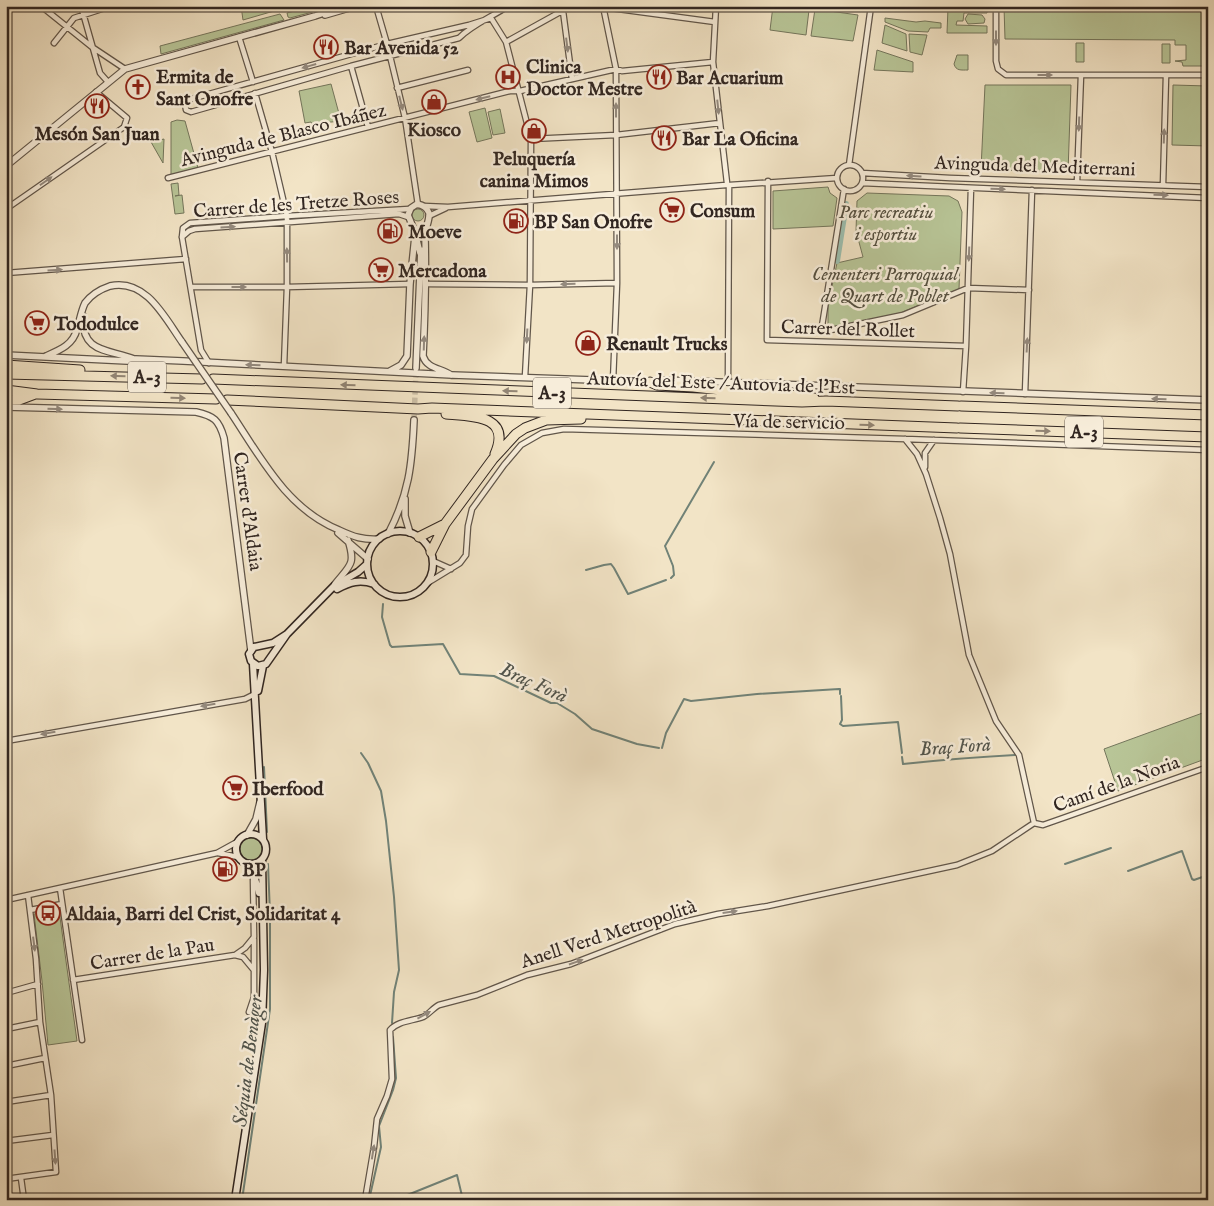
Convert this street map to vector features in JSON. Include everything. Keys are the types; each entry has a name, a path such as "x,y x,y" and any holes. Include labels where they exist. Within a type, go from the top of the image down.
{"highway":[{"path":"6,365 78,370 92,375"},
{"name":"A-3","path":"6,374 202,379"},
{"name":"Autovía del Este / Autovia de l'Est","path":"213,379 772,401 826,401 1208,415"},
{"path":"650,382 749,394 802,396 826,401"},
{"name":"A-3","path":"6,390 37,394 216,399"},
{"path":"6,398 19,400 37,394"},
{"name":"Autovía del Este / Autovia de l'Est","path":"227,400 418,409 1208,437"},
{"path":"418,409 432,414 474,416 490,422 498,431 499,438 499,446 493,459"},
{"path":"432,557 445,524 493,459 516,434 525,428 546,420 559,419 659,422 678,418"},
{"path":"419,537 445,524"}],"main road":[{"path":"256,697 263,666 268,662 287,634 334,586 358,572 367,561 374,544 379,539 399,531 419,537 426,544 432,557 433,568 429,582 419,592 407,597 393,597 380,591 374,584 368,573 367,561"},
{"path":"325,595 355,581 374,584"},
{"path":"235,1200 262,1023 264,970 262,861 267,848 263,839 256,697 253,664 250,658 251,650 273,643 287,634"},
{"path":"261,646 268,651 270,657"},
{"path":"253,664 263,666"},
{"path":"262,902 254,875 247,864 238,857 236,850 238,842 247,834 253,834 263,839"},
{"path":"247,864 255,865 262,861"}],"street":[{"path":"41,6 92,47 125,69"},
{"path":"81,6 100,73 108,82"},
{"path":"315,16 324,13 333,6"},
{"path":"6,166 125,69 356,6"},
{"path":"376,6 387,44"},
{"path":"492,18 387,44 191,99 185,104 186,110 191,112 351,66 459,38 473,26 492,18 508,6"},
{"path":"506,42 571,6"},
{"path":"716,6 714,62 728,185 728,383"},
{"path":"849,165 871,6"},
{"path":"996,6 996,61 998,69 1006,75 1208,75"},
{"path":"613,381 617,283 616,69 603,7 715,22"},
{"path":"54,43 74,18 105,8"},
{"path":"563,11 572,78"},
{"path":"492,18 506,42 531,139 530,285 525,377"},
{"path":"239,37 253,82"},
{"path":"390,56 405,118 421,205 427,210 428,218 420,253 416,368"},
{"name":"Avinguda de Blasco Ibáñez","path":"168,178 510,91 520,91 616,69 622,71 714,62"},
{"path":"351,66 368,127"},
{"path":"398,88 468,70"},
{"path":"1077,182 1081,75"},
{"path":"1163,184 1166,76"},
{"path":"6,209 124,127 127,118 96,92"},
{"path":"255,93 272,152 287,216 284,366"},
{"path":"531,139 616,134 720,123"},
{"path":"849,165 858,168 862,173 862,183 857,189 852,191 844,190 840,186 837,178 840,170 849,165"},
{"name":"Avinguda del Mediterrani","path":"862,173 1208,187"},
{"name":"Carrer de les Tretze Roses","path":"421,205 448,207 768,181 837,178"},
{"name":"Carrer del Rollet","path":"768,181 767,340 966,346"},
{"name":"Avinguda del Mediterrani","path":"862,183 1208,198"},
{"path":"963,392 971,188"},
{"path":"844,190 826,299 823,329 829,331 900,316 968,288 1030,290"},
{"path":"1025,394 1032,190"},
{"path":"420,253 416,232 410,220 409,209 421,205"},
{"name":"Carrer de les Tretze Roses","path":"428,218 448,207"},
{"name":"Carrer de les Tretze Roses","path":"182,237 183,228 190,223 409,209"},
{"name":"Carrer de les Tretze Roses","path":"182,237 195,229 286,222 399,214 410,220"},
{"path":"410,220 421,225 428,218"},
{"path":"390,372 402,365 407,356 410,284 416,232"},
{"path":"425,232 424,360 431,367 442,369 452,375"},
{"path":"182,237 201,350 210,364"},
{"path":"6,273 186,259"},
{"path":"426,284 530,285 617,283"},
{"path":"190,287 287,288 410,284"},
{"path":"44,357 71,342 75,336 83,309 91,297 105,288 113,286 131,287 146,294 154,302 285,491 307,512 348,540 367,561"},
{"path":"83,309 82,322 84,331 94,345 111,353 136,359"},
{"path":"182,361 198,357 201,350"},
{"path":"6,355 127,361 136,359 182,361 210,364 452,375 650,382 665,380 1208,400"},
{"name":"Carrer d'Aldaia","path":"6,407 196,412 215,419 220,425 224,438 251,650"},
{"path":"410,533 405,516 405,497 411,462 414,420"},
{"name":"Vía de servicio","path":"429,582 460,564 466,555 468,526 472,509 521,445 542,433 564,429 1208,450"},
{"path":"905,439 917,454 926,474 950,554 969,655 996,721 1019,755 1034,823"},
{"path":"926,474 925,453 934,440"},
{"path":"388,534 405,497"},
{"path":"330,527 365,540 379,539"},
{"path":"334,586 349,568 352,561 353,555 348,540"},
{"path":"432,557 451,569"},
{"name":"Carrer d'Aldaia","path":"249,629 261,646"},
{"path":"6,741 256,697"},
{"name":"Camí de la Noria","path":"1034,823 1043,825 1208,767"},
{"path":"247,834 256,819 260,802"},
{"name":"Anell Verd Metropolità","path":"365,1200 374,1147 376,1118 392,1079 390,1030 395,1025 426,1016 439,1005 472,996 527,974 571,964 675,924 958,865 992,851 1034,823"},
{"path":"6,900 217,853 238,842"},
{"path":"217,853 238,857"},
{"path":"249,1012 254,997 254,875"},
{"path":"60,888 82,1040"},
{"path":"6,1179 56,1172 50,1096 40,1022 36,959 28,895"},
{"path":"30,910 62,904"},
{"path":"235,955 245,948 254,937"},
{"path":"235,955 243,957 253,970"},
{"name":"Carrer de la Pau","path":"73,980 235,955"},
{"path":"6,992 38,984"},
{"path":"6,1029 40,1022"},
{"path":"6,1066 45,1058"},
{"path":"6,1102 50,1096"},
{"path":"6,1141 53,1135"},
{"path":"21,1178 24,1200"}],"green space":[{"path":"241,6 273,6 274,11 243,20"},
{"path":"319,6 320,10 288,17 287,13"},
{"path":"773,6 809,10 806,35 770,30"},
{"path":"1208,6 1208,66 1183,66 1182,62 1175,61 1186,60 1186,45 1175,45 1175,40 1005,39 1004,7"},
{"path":"948,8 987,11 987,13 964,13 963,21 957,21 956,25 987,26 987,33 947,33"},
{"path":"815,9 858,15 853,41 811,36"},
{"path":"280,14 284,20 161,54 160,46"},
{"path":"968,14 982,15 985,19 984,23 968,24 965,19"},
{"path":"885,18 941,23 941,28 930,28 928,32 908,31 885,22"},
{"path":"885,25 906,34 907,51 882,43"},
{"path":"909,34 927,35 922,55 910,52"},
{"path":"1076,43 1084,43 1084,62 1076,62"},
{"path":"1162,44 1170,44 1170,63 1162,63"},
{"path":"877,50 913,62 913,72 874,70"},
{"path":"957,55 968,55 968,70 956,68 954,64"},
{"path":"331,84 341,121 305,123 299,91"},
{"path":"985,85 1071,85 1068,173 981,169"},
{"path":"1173,85 1208,86 1208,146 1172,145"},
{"path":"485,108 492,138 477,142 469,112"},
{"path":"500,109 505,133 493,135 488,112"},
{"path":"177,120 185,121 198,168 171,175 171,122"},
{"path":"164,139 163,163 151,142"},
{"path":"178,183 179,195 175,196 182,195 184,213 175,214 171,184"},
{"path":"828,187 830,193 837,198 833,226 773,229 773,191"},
{"path":"867,193 949,196 958,201 962,212 959,289 900,313 828,329 828,305 837,263 863,257 856,231 857,201"},
{"path":"418,209 424,215 418,221 412,215"},
{"path":"1208,711 1208,758 1118,791 1104,749"},
{"path":"251,838 259,841 262,849 259,857 251,860 243,857 240,849 243,841"},
{"path":"59,910 77,1041 48,1045 34,914"}],"waterway":[{"path":"837,261 846,204"},
{"path":"671,578 674,575 673,566 665,546 714,462"},
{"path":"586,570 611,564 628,594 666,580"},
{"name":"Braç Forà","path":"383,604 382,617 392,647 443,644 460,674 494,676 551,703 557,703 575,714 592,729 637,744 659,748"},
{"name":"Braç Forà","path":"662,748 666,733 684,699 691,701 757,694 839,689 840,694"},
{"name":"Braç Forà","path":"841,696 842,720 840,724 843,726 898,722 902,753"},
{"path":"361,753 368,763 381,791 386,821 399,970 394,992 392,1023"},
{"name":"Braç Forà","path":"902,757 903,764 1015,755"},
{"name":"Séquia de Benàger","path":"264,767 267,832"},
{"name":"Braç Forà","path":"1065,864 1111,848"},
{"name":"Braç Forà","path":"1128,871 1182,851 1192,879 1208,875"},
{"name":"Séquia de Benàger","path":"242,1200 270,1009 268,864"},
{"path":"369,1200 381,1147 379,1126 396,1078 393,1037"},
{"path":"395,1200 457,1175 463,1200"}],"tunnel":[{"path":"414,420 416,370"}],"place":[{"name":"Bar Avenida 52","path":"326,47"},
{"name":"Clinica Doctor Mestre","path":"508,77"},
{"name":"Bar Acuarium","path":"659,77"},
{"name":"Ermita de Sant Onofre","path":"138,87"},
{"name":"Kiosco","path":"434,102"},
{"name":"Mesón San Juan","path":"97,106"},
{"name":"Peluquería canina Mimos","path":"534,131"},
{"name":"Bar La Oficina","path":"664,138"},
{"name":"Consum","path":"672,210"},
{"name":"BP San Onofre","path":"516,221"},
{"name":"Moeve","path":"390,231"},
{"name":"Mercadona","path":"381,270"},
{"name":"Tododulce","path":"37,323"},
{"name":"Renault Trucks","path":"588,343"},
{"name":"Iberfood","path":"235,788"},
{"name":"BP","path":"225,869"},
{"name":"Aldaia, Barri del Crist, Solidaritat 4","path":"48,913"}],"park label":[{"name":"Parc recreatiu i esportiu","path":"886,222"},
{"name":"Cementeri Parroquial de Quart de Poblet","path":"885,284"}]}
